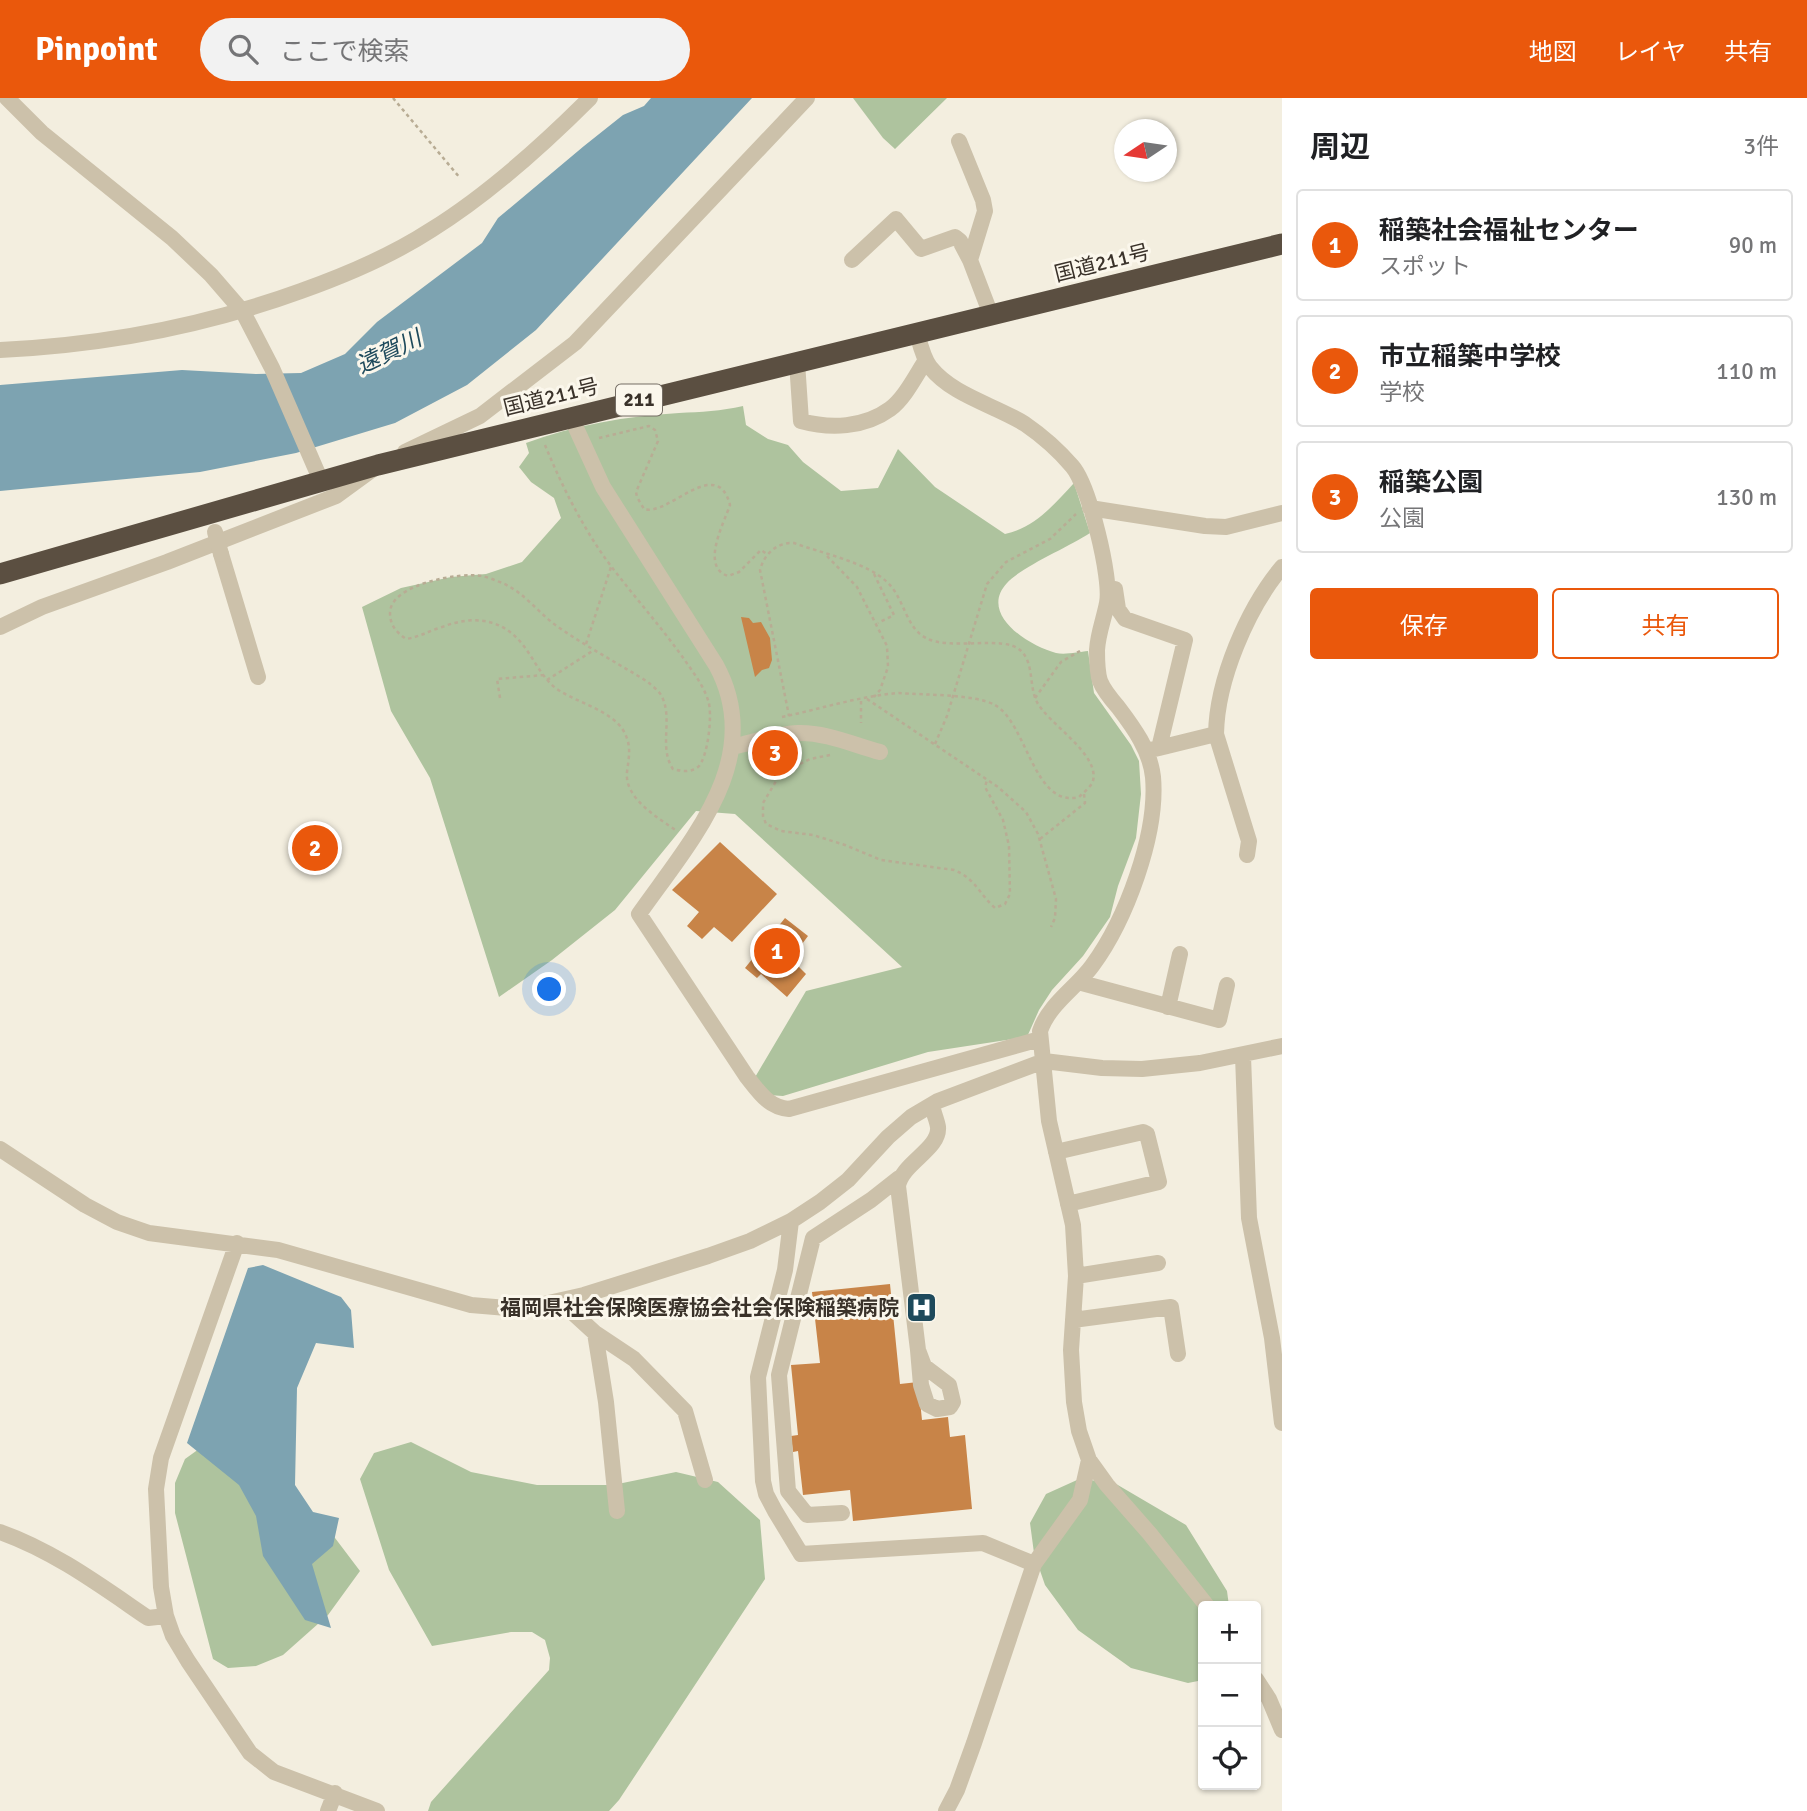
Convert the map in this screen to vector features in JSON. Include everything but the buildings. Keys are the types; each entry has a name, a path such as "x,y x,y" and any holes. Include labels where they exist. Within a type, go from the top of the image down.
{"highway":[{"name":"国道211号","path":"0,573 212,523 319,475 378,465 1282,244"}],"street":[{"path":"7,98 42,133 172,238 211,275 243,312 272,368 319,475"},
{"path":"0,350 144,335 243,312 351,273 431,231 485,192 542,145 590,98"},
{"path":"0,627 42,607 336,496 364,478 378,465 480,416 575,343 807,98"},
{"path":"959,141 985,211 970,260"},
{"path":"852,260 896,219 921,249 955,237 970,260 990,315"},
{"path":"917,333 930,368 948,383 1026,425 1074,467 1089,505 1107,581 1108,602 1097,649 1100,681 1140,737 1153,750"},
{"path":"797,362 801,421 824,427 849,426 891,409 926,360"},
{"path":"571,417 603,486 727,685 732,702 732,747 724,779 701,826 639,914 747,1077 763,1097 778,1108 789,1109 1040,1039"},
{"path":"1089,505 1205,526 1227,527 1282,513"},
{"path":"212,523 258,677"},
{"path":"1102,552 1113,578 1120,614 1125,619 1185,640 1153,750 1152,814 1146,845 1113,934 1091,967 1044,1019 1040,1039 1049,1121 1073,1225 1076,1276 1071,1349 1074,1402 1079,1431 1089,1460 1203,1601"},
{"path":"1247,855 1250,841 1216,734 1217,709 1248,621 1282,567"},
{"path":"732,747 782,734 801,733 835,739 880,752"},
{"path":"1153,750 1216,734"},
{"path":"1168,1007 1180,954"},
{"path":"1078,982 1219,1020 1227,985"},
{"path":"0,1149 85,1205 117,1222 149,1233 278,1250 471,1305 507,1308 560,1301 750,1241 820,1202 848,1180 888,1137 911,1117 993,1079 1044,1061 1102,1068 1142,1069 1243,1056 1282,1046"},
{"path":"1243,1056 1249,1218 1272,1338 1282,1423"},
{"path":"842,1513 807,1515 788,1491 779,1376 813,1238 872,1200 900,1178 936,1137 938,1128 932,1105"},
{"path":"1056,1152 1143,1132 1147,1134 1159,1182 1068,1203"},
{"path":"900,1178 898,1186 918,1350"},
{"path":"791,1220 785,1270 758,1377 766,1494 801,1554 983,1543 1034,1564"},
{"path":"237,1243 161,1458 156,1489 157,1528 166,1616 173,1636 188,1661 250,1754 274,1772 377,1811"},
{"path":"1076,1276 1158,1263"},
{"path":"560,1301 595,1333 634,1359 685,1411 705,1480"},
{"path":"1073,1320 1171,1307 1178,1354"},
{"path":"595,1333 606,1402 617,1511"},
{"path":"946,1811 966,1767 1034,1564 1080,1500 1089,1460"},
{"path":"0,1532 23,1540 75,1569 148,1618 166,1616"},
{"path":"1261,1687 1282,1730"},
{"path":"328,1811 335,1793"}],"path":[{"path":"393,98 460,178"},
{"path":"583,444 613,433 652,427 657,441 636,492 640,504 649,511 693,489 718,487 727,496 730,505 715,548 718,571 728,576 733,575 761,550 768,554"},
{"path":"545,445 570,499 611,566 702,685 709,702 710,718 704,758 697,768 684,772 673,769 667,761 665,709 661,695 648,682 559,628 516,589 481,576 460,576 434,581 397,596 390,605 391,623 397,633 406,639 418,637 444,625 477,619 493,621 510,630 557,690 609,717 621,727 629,741 629,785 639,801 691,841"},
{"path":"934,745 947,716 986,584 1019,553 1050,540 1089,505"},
{"path":"778,718 789,716 860,700 867,699 874,697 899,693 983,700 1002,710 1011,722 1045,785 1068,799 1079,797 1092,783 1091,765 1085,754 1042,710 1035,698 1028,663 1014,645 967,645 927,639 912,626 897,593 887,582 873,572 794,542 778,545 768,554 762,562 760,578 789,716"},
{"path":"825,554 857,586 877,624 889,656 885,678 874,697"},
{"path":"586,644 611,566"},
{"path":"873,572 894,615 877,624"},
{"path":"547,680 595,649"},
{"path":"1035,698 1066,657 1076,651 1097,649"},
{"path":"500,698 497,679 544,675"},
{"path":"867,699 987,780 1026,812 1040,839 1056,899 1055,918 1051,927"},
{"path":"860,700 861,723"},
{"path":"835,739 832,754 810,759 781,773 761,808 766,824 781,831 813,835 845,845 881,860 954,870 965,874 995,908 1005,904 1010,894 1009,846 1003,820 985,787 987,780"},
{"path":"1040,839 1085,803 1084,792"}],"green space":[{"path":"853,98 947,98 895,149 883,138"},
{"path":"743,406 746,425 768,439 788,445 803,462 841,491 878,488 898,449 935,487 1005,534 1034,521 1074,483 1090,533 1014,577 1000,595 999,606 1010,627 1033,643 1060,654 1088,651 1094,693 1131,745 1139,761 1141,794 1136,838 1110,917 1083,956 1052,990 1027,1037 928,1052 783,1096 768,1095 754,1079 806,991 902,967 735,814 696,811 615,910 552,960 499,997 430,778 391,711 362,607 401,588 451,577 486,574 522,562 561,518 554,498 531,482 519,467 529,453 526,443 582,426 620,419"},
{"path":"210,1441 332,1534 360,1571 328,1615 283,1655 256,1666 228,1668 213,1659 175,1513 175,1483 185,1459"},
{"path":"411,1442 471,1472 537,1485 613,1485 676,1472 718,1482 760,1520 765,1579 619,1800 609,1811 428,1811 431,1802 549,1670 550,1658 545,1640 532,1632 511,1632 432,1646 389,1570 360,1479 374,1453"},
{"path":"1077,1480 1111,1481 1186,1525 1227,1591 1228,1601 1198,1601 1198,1681 1188,1683 1131,1668 1078,1630 1045,1585 1034,1553 1030,1523 1046,1494"}],"water":[{"name":"遠賀川","path":"651,98 752,98 536,330 467,385 395,423 296,453 200,472 0,491 0,385 182,370 256,374 301,373 345,354 377,322 482,243 498,218 584,146 623,115 644,106"},
{"path":"263,1265 341,1297 351,1310 354,1348 316,1343 297,1388 295,1485 313,1512 339,1518 333,1546 312,1564 331,1628 305,1620 263,1556 256,1516 239,1485 187,1443 248,1268"}],"place":[{"name":"稲築公園","path":"775,753"},
{"name":"市立稲築中学校","path":"315,848"},
{"name":"稲築社会福祉センター","path":"777,951"},
{"name":"福岡県社会保険医療協会社会保険稲築病院","path":"922,1308"}]}
